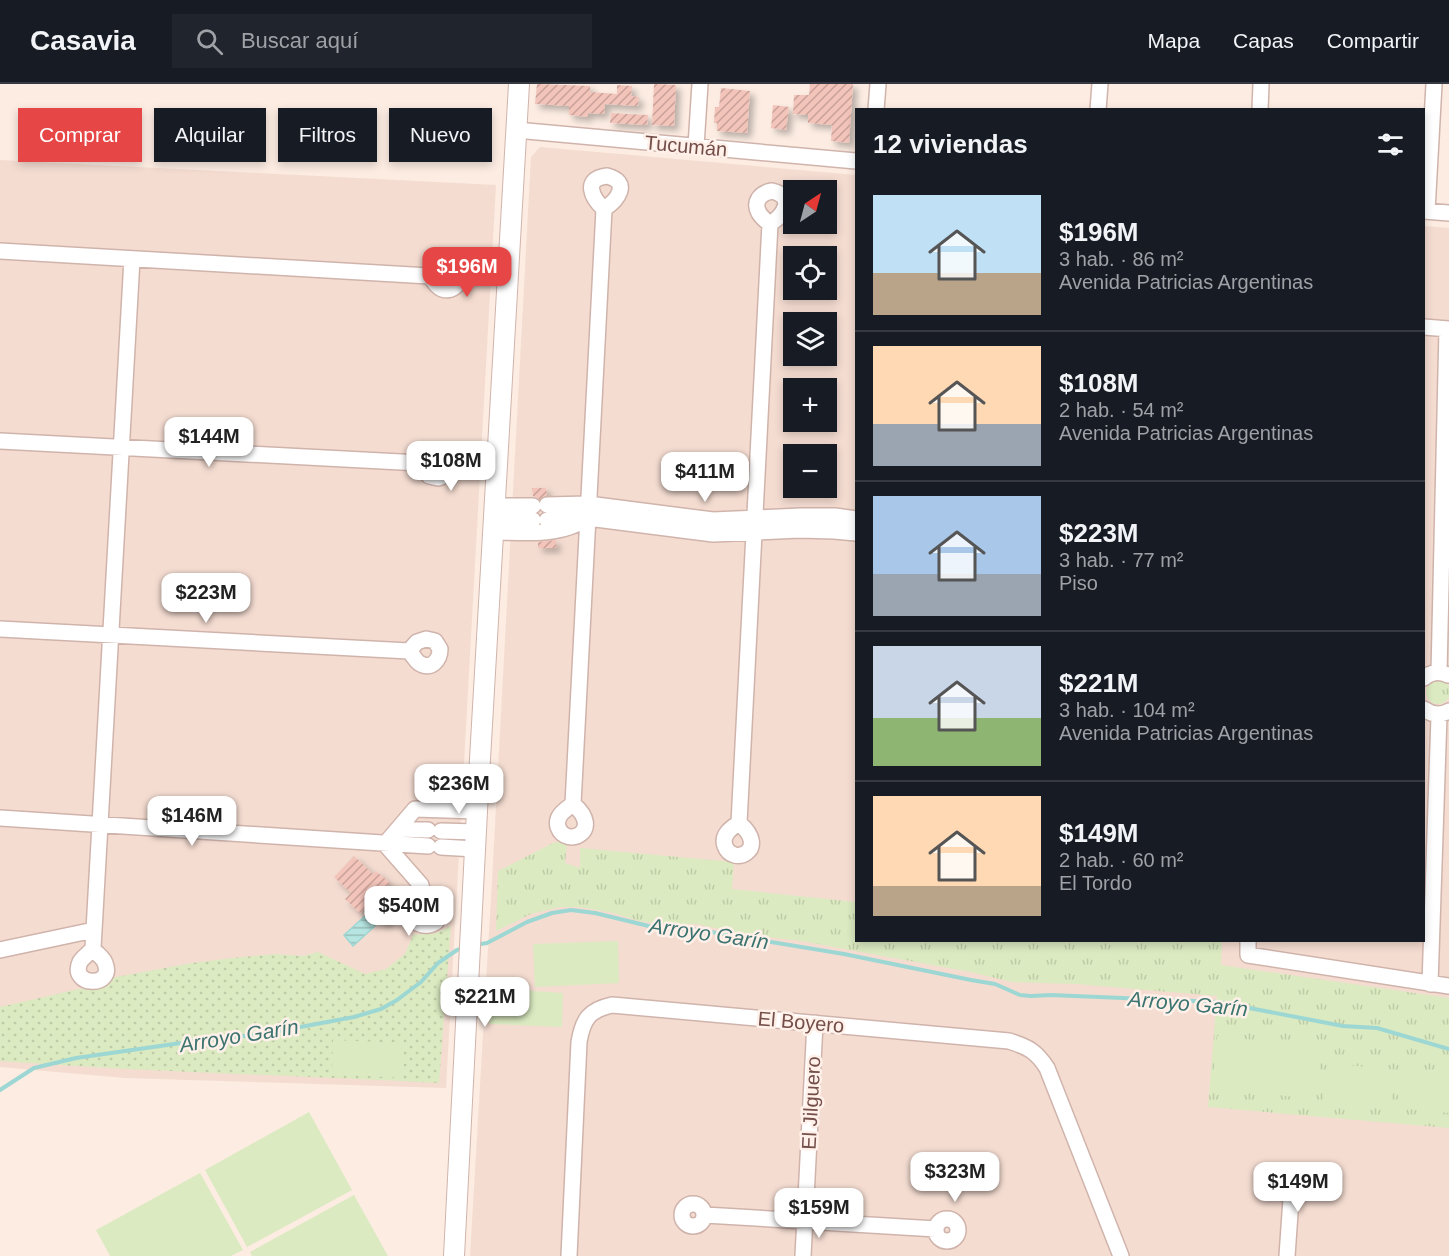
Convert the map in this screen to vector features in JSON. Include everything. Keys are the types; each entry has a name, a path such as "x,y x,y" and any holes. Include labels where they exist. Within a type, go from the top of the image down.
{"street":[{"path":"454,1256 493,520 519,84"},
{"path":"696,146 700,84"},
{"path":"876,108 878,84"},
{"path":"1098,108 1100,84"},
{"path":"1260,108 1261,84"},
{"path":"1434,84 1425,211 1449,213"},
{"name":"Tucumán","path":"516,130 855,161"},
{"path":"573,804 604,209"},
{"path":"739,823 770,224"},
{"path":"0,252 429,276"},
{"path":"93,948 132,259"},
{"path":"1425,327 1448,329 1444,674 1429,674 1425,677"},
{"path":"0,441 420,463"},
{"path":"493,520 548,532 566,529 588,511"},
{"path":"493,520 540,513 588,511 658,528 704,534 801,516 855,519"},
{"path":"755,526 855,533"},
{"path":"0,629 409,651"},
{"path":"1425,710 1433,714 1444,713 1430,984"},
{"path":"386,844 414,809 477,811"},
{"path":"0,818 435,847 476,841"},
{"path":"398,829 434,830 476,841"},
{"path":"386,844 421,885 423,895"},
{"path":"0,950 94,930"},
{"path":"1248,942 1248,955 1449,986"},
{"name":"El Boyero","path":"569,1256 579,1042 583,1023 590,1014 612,1005 1009,1041 1026,1047 1039,1056 1047,1068 1121,1256"},
{"name":"El Jilguero","path":"803,1256 815,1023"},
{"path":"1287,1256 1291,1199"},
{"path":"705,1215 936,1229"}],"shaded area":[{"path":"540,147 855,175 855,942 1425,942 1425,226 1449,228 1449,1256 470,1256 531,157"},
{"path":"0,160 496,185 446,1088 125,1078 0,1067"}],"green space":[{"path":"1438,680 1447,683 1450,692 1447,701 1438,704 1429,701 1426,692 1429,683"},
{"path":"560,841 567,844 565,863 580,868 580,848 734,862 732,889 855,902 855,942 1222,942 1221,965 1449,998 1449,1128 1208,1107 1217,996 1076,984 1012,982 970,972 801,941 742,934 697,924 639,921 614,913 579,907 560,907 531,914 496,931 498,871"},
{"path":"451,926 439,1083 0,1061 0,1007 92,988 111,978 192,963 276,954 303,956 318,952 365,974 386,969 405,954 413,935 436,933"},
{"path":"618,941 619,983 535,987 533,944"},
{"path":"491,988 563,993 562,1027 489,1024"},
{"path":"1217,1036 1321,1048 1316,1099 1212,1088"},
{"path":"333,1040 404,1043 403,1078 332,1074"},
{"path":"1327,1063 1395,1070 1391,1107 1324,1100"},
{"path":"1400,1073 1449,1077 1449,1113 1397,1108"},
{"path":"309,1112 352,1190 247,1247 205,1170"},
{"path":"200,1173 243,1250 231,1256 110,1256 96,1230"},
{"path":"354,1195 388,1256 252,1256 250,1252"}],"water":[{"path":"365,916 375,926 353,946 344,935"}],"building":[{"path":"537,84 590,86 590,92 617,94 617,85 632,86 631,96 639,97 638,106 605,104 604,114 588,113 588,117 569,115 569,106 535,104"},
{"path":"654,84 676,85 674,126 652,125"},
{"path":"810,84 853,84 849,143 831,141 832,125 808,123 808,115 793,114 794,95 809,95"},
{"path":"721,88 750,91 747,133 717,131 717,123 714,123 715,107 719,107"},
{"path":"773,105 789,107 786,130 771,128"},
{"path":"611,113 648,115 647,125 610,123"},
{"path":"532,488 546,488 547,495 540,499 533,496"},
{"path":"556,540 556,548 538,548 538,542"},
{"path":"354,856 373,874 376,871 390,883 387,886 404,903 384,924 366,907 360,913 345,899 351,893 334,877"}],"waterway":[{"name":"Arroyo Garín","path":"475,945 487,943 527,922 552,913 571,910 595,913 657,928 693,929 844,954 995,984 1020,995 1218,1002 1343,1026 1377,1028 1449,1049"},
{"name":"Arroyo Garín","path":"0,1090 34,1068 76,1058 202,1040 257,1035 354,1017 381,1009 421,982 438,963 462,948"}]}
